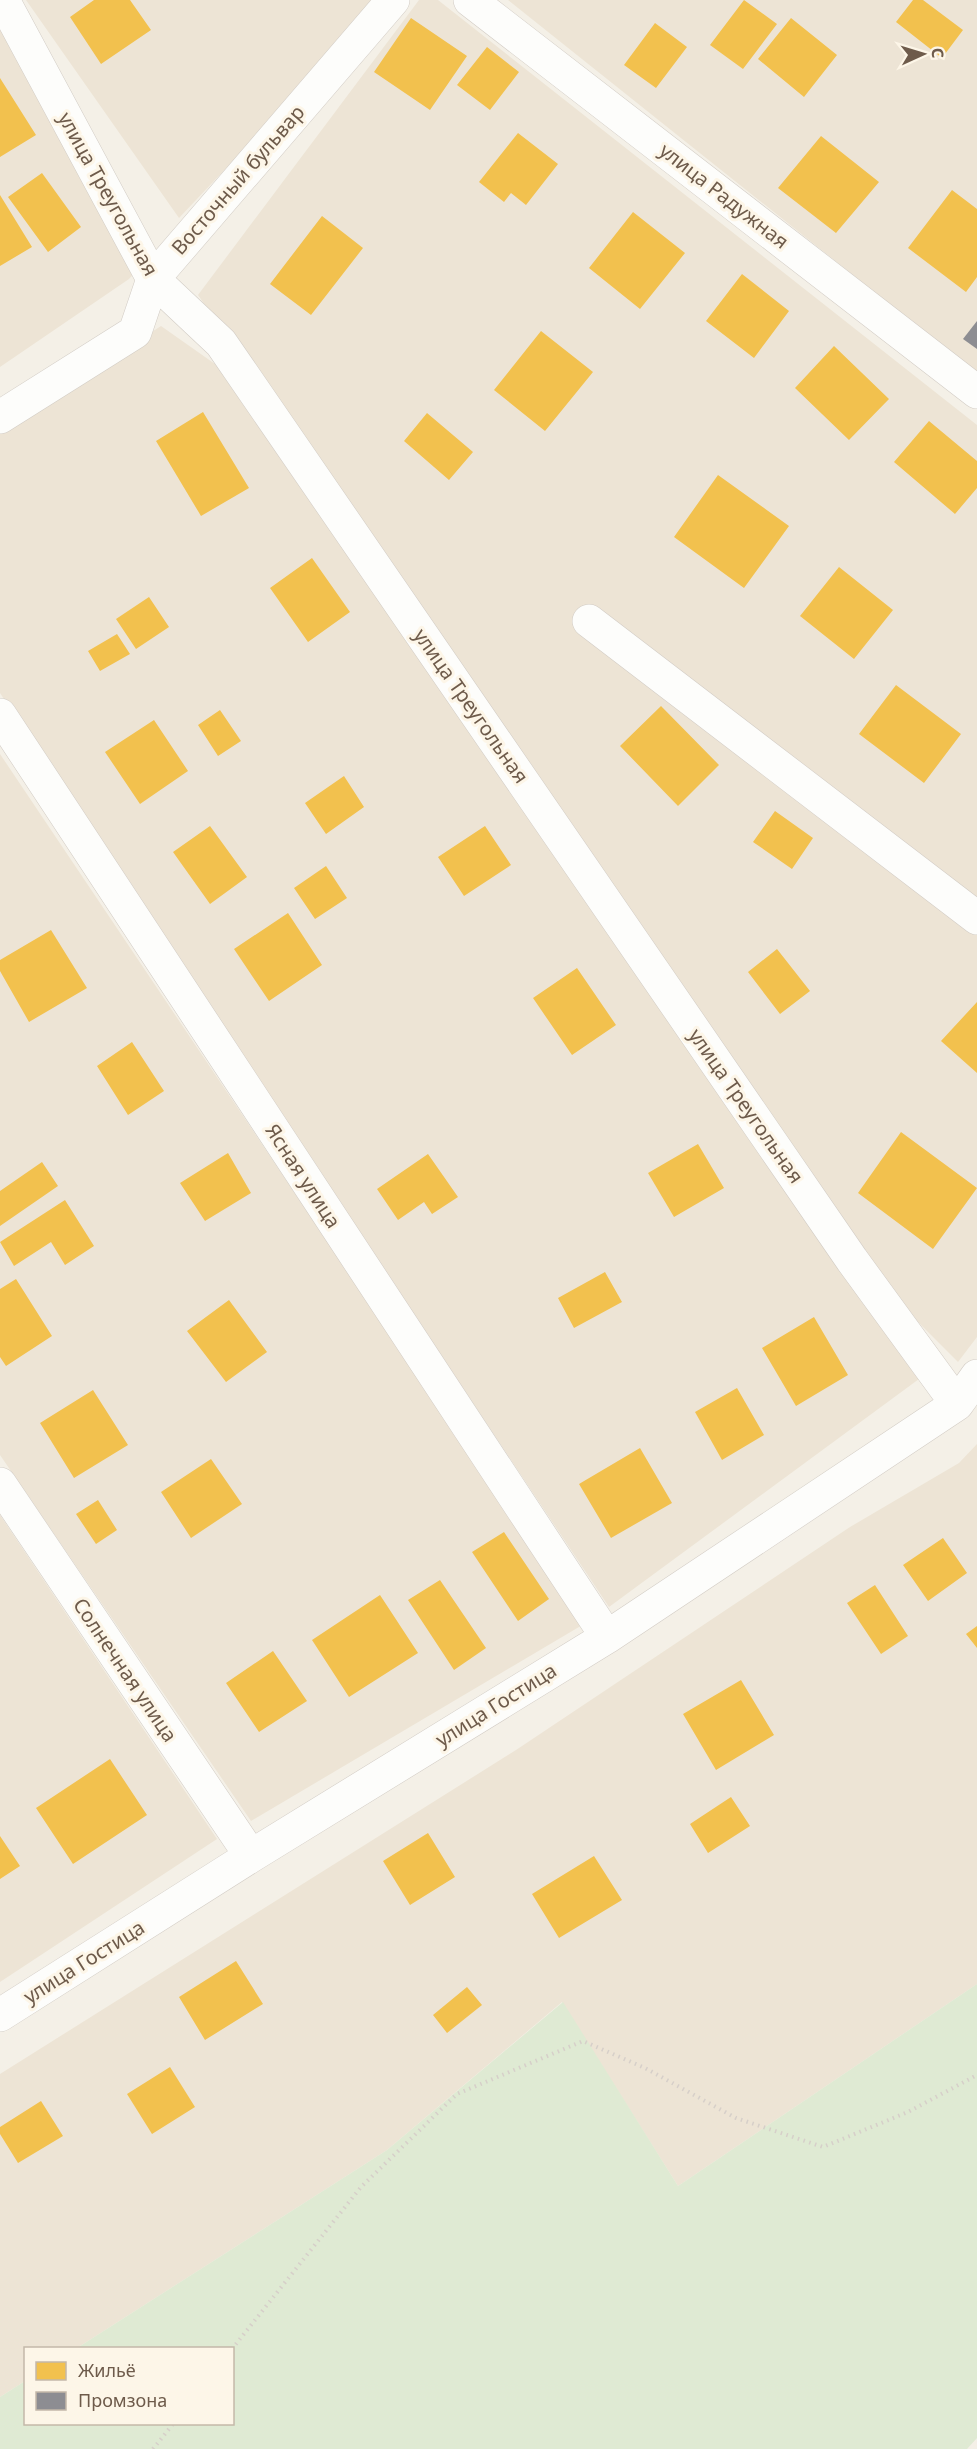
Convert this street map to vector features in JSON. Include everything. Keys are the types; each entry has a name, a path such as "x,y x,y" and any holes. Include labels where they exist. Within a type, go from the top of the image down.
{"street":[{"name":"улица Треугольная","path":"3,0 153,279 221,343 852,1260 957,1404"},
{"name":"Восточный бульвар","path":"0,417 135,332 153,279 393,0"},
{"name":"улица Радужная","path":"471,0 977,392"},
{"path":"589,621 977,918"},
{"name":"Ясная улица","path":"0,715 607,1637"},
{"name":"улица Гостица","path":"0,2015 251,1856 607,1637 957,1404 977,1376"},
{"name":"Солнечная улица","path":"0,1484 251,1856"}],"path":[{"path":"234,2347 361,2187 457,2094 583,2041 645,2068 736,2118 823,2147 908,2112 977,2075"},
{"path":"153,2449 172,2425"}],"shaded area":[{"path":"26,0 380,0 364,22 179,218"},
{"path":"419,0 438,0 977,425 977,1337 958,1362 895,1299 198,295"},
{"path":"508,0 977,0 977,374"},
{"path":"0,28 151,255 129,279 0,367"},
{"path":"161,326 215,364 919,1379 609,1607 0,693 0,430"},
{"path":"0,754 584,1624 251,1821 0,1455"},
{"path":"977,1444 977,1984 678,2186 562,2002 387,2150 79,2347 24,2347 24,2382 0,2397 0,2074 516,1750 850,1527 959,1463"},
{"path":"0,1515 217,1839 0,1982"}],"green space":[{"path":"977,1984 977,2438 967,2449 0,2449 0,2397 24,2382 24,2425 234,2425 234,2347 79,2347 387,2150 563,2002 678,2186"}],"building: Жильё":[{"path":"94,0 130,0 151,30 101,64 70,17"},
{"path":"744,0 777,24 743,69 710,45"},
{"path":"913,0 923,0 963,30 942,58 896,22"},
{"path":"411,18 467,56 430,110 374,72"},
{"path":"791,18 837,55 804,97 758,59"},
{"path":"655,23 687,47 656,88 624,65"},
{"path":"487,47 519,72 490,110 457,85"},
{"path":"0,78 36,135 0,157"},
{"path":"518,133 558,164 526,205 511,193 504,202 479,182"},
{"path":"821,136 879,182 836,233 778,188"},
{"path":"42,173 81,227 48,252 8,197"},
{"path":"952,190 977,209 977,277 966,292 908,248"},
{"path":"0,195 32,247 0,266"},
{"path":"633,212 685,253 640,309 589,268"},
{"path":"322,216 363,248 311,315 270,284"},
{"path":"742,274 789,311 754,358 706,321"},
{"path":"541,331 593,372 545,431 494,390"},
{"path":"834,346 889,399 849,440 795,388"},
{"path":"203,412 249,488 201,516 156,441"},
{"path":"427,413 473,452 449,480 404,441"},
{"path":"929,421 977,461 977,488 955,514 894,462"},
{"path":"718,475 789,526 744,588 674,537"},
{"path":"312,558 350,612 308,642 270,588"},
{"path":"839,567 893,610 854,659 800,616"},
{"path":"149,597 169,627 136,649 116,619"},
{"path":"117,634 130,654 100,671 88,651"},
{"path":"896,685 961,734 924,783 859,734"},
{"path":"661,706 719,765 678,806 620,746"},
{"path":"220,710 241,741 218,756 198,725"},
{"path":"154,720 188,771 140,804 105,752"},
{"path":"344,776 364,807 326,834 305,803"},
{"path":"775,811 813,838 792,869 753,842"},
{"path":"210,826 247,877 210,904 173,852"},
{"path":"485,826 511,865 464,896 438,857"},
{"path":"326,866 347,898 315,919 294,888"},
{"path":"288,913 322,965 269,1001 234,949"},
{"path":"51,930 87,988 29,1022 0,971 0,960"},
{"path":"777,949 810,991 780,1014 748,972"},
{"path":"577,968 616,1025 572,1055 533,998"},
{"path":"977,1002 977,1073 941,1041"},
{"path":"132,1042 164,1091 128,1115 97,1066"},
{"path":"901,1132 977,1188 933,1249 858,1193"},
{"path":"698,1144 724,1188 674,1217 648,1173"},
{"path":"228,1153 251,1193 205,1221 180,1183"},
{"path":"428,1154 458,1197 432,1214 424,1202 398,1220 377,1189"},
{"path":"42,1162 58,1186 0,1226 0,1191"},
{"path":"65,1200 94,1246 65,1265 51,1242 14,1266 0,1242"},
{"path":"605,1272 622,1302 574,1328 558,1298"},
{"path":"16,1279 52,1336 6,1366 0,1357 0,1289"},
{"path":"229,1300 267,1352 226,1382 187,1331"},
{"path":"814,1317 848,1375 796,1406 762,1348"},
{"path":"737,1388 764,1435 722,1460 695,1412"},
{"path":"93,1390 128,1445 74,1478 40,1423"},
{"path":"640,1448 672,1503 611,1538 579,1484"},
{"path":"211,1459 242,1504 191,1538 161,1492"},
{"path":"98,1500 117,1530 96,1544 76,1514"},
{"path":"504,1532 549,1599 518,1621 472,1552"},
{"path":"943,1538 967,1573 928,1601 903,1565"},
{"path":"440,1580 486,1648 454,1670 408,1600"},
{"path":"875,1585 908,1636 881,1654 847,1603"},
{"path":"380,1595 418,1653 349,1697 312,1640"},
{"path":"977,1626 977,1648 966,1634"},
{"path":"273,1651 307,1701 259,1732 226,1683"},
{"path":"741,1680 774,1735 716,1770 683,1714"},
{"path":"110,1759 147,1815 73,1864 36,1808"},
{"path":"731,1797 750,1826 708,1853 690,1824"},
{"path":"428,1833 455,1877 410,1905 383,1861"},
{"path":"0,1836 20,1866 0,1879"},
{"path":"594,1856 622,1900 559,1938 532,1894"},
{"path":"236,1961 263,2004 205,2040 179,1997"},
{"path":"467,1987 482,2005 447,2033 433,2015"},
{"path":"170,2067 195,2107 152,2134 127,2094"},
{"path":"41,2101 63,2136 18,2163 0,2134 0,2127"}],"building: Промзона":[{"path":"977,321 977,349 963,339"}]}
